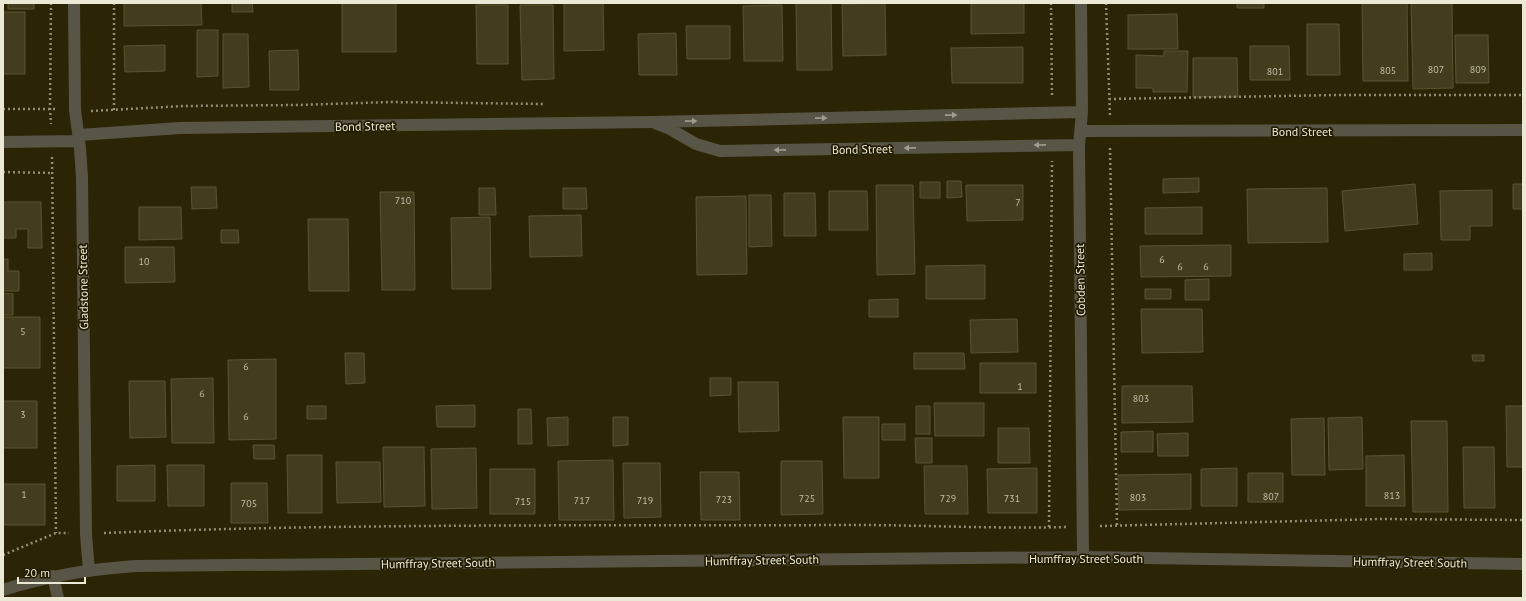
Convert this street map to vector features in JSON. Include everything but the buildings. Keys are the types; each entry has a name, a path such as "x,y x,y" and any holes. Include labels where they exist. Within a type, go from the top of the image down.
{"street":[{"name":"Gladstone Street","path":"74,3 75,110 82,177 86,534 89,570"},
{"name":"Cobden Street","path":"1081,3 1082,112 1079,144 1083,557"},
{"name":"Bond Street","path":"3,142 79,138 180,128 652,122 1082,112"},
{"name":"Bond Street","path":"652,122 670,129 696,144 720,151 1079,144"},
{"name":"Bond Street","path":"1081,131 1523,130"},
{"name":"Humffray Street South","path":"3,590 53,576 89,570 136,566 1083,557 1523,564"},
{"path":"53,576 58,598"}],"path":[{"path":"50,3 50,109"},
{"path":"114,3 114,110"},
{"path":"1051,3 1052,113"},
{"path":"1106,3 1110,131 1117,525 1373,519 1523,520"},
{"path":"1109,99 1338,95 1523,95"},
{"path":"3,109 114,110 184,106 298,105 390,102 549,104"},
{"path":"3,555 56,533 86,534 281,528 493,526 903,525 1049,527 1052,145"},
{"path":"3,172 52,173 56,533"}]}
